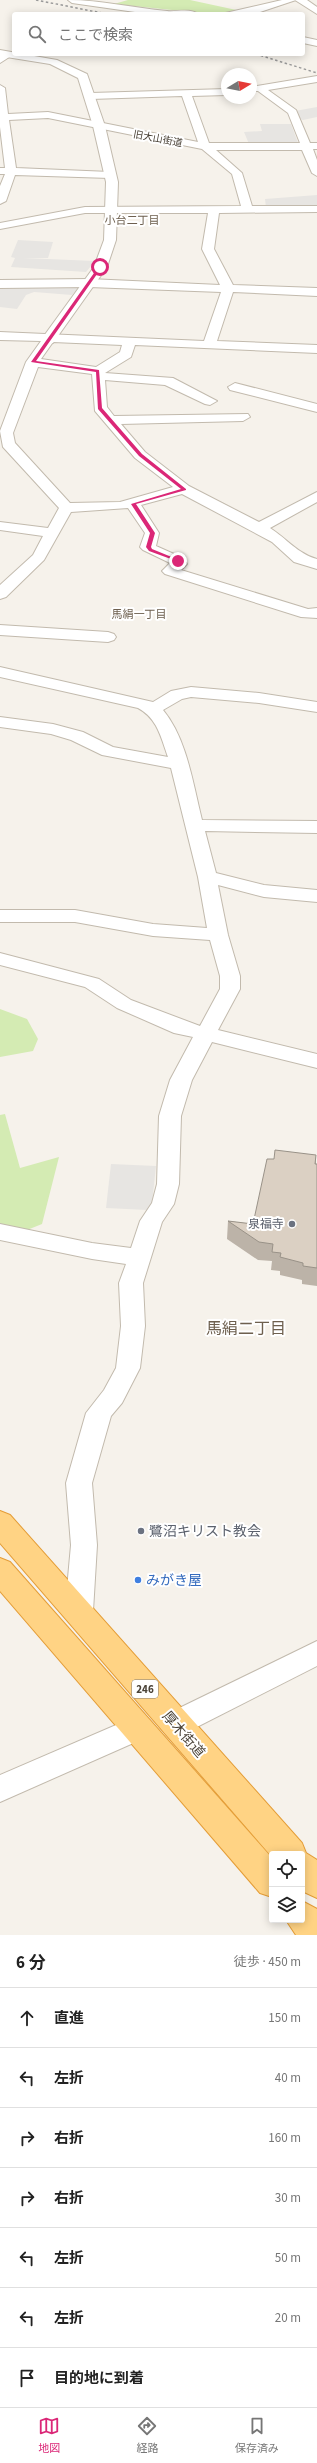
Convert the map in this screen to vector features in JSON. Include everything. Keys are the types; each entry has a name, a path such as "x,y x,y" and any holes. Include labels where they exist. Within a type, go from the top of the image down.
{"highway":[{"name":"厚木街道","path":"0,1524 79,1611 175,1724 287,1849"},
{"name":"246","path":"0,1570 269,1879"},
{"path":"305,1870 317,1883"}],"street":[{"path":"72,0 152,12"},
{"path":"106,6 124,0"},
{"path":"248,12 292,0"},
{"path":"300,0 317,11"},
{"path":"305,40 317,43"},
{"path":"3,56 43,58 76,71 87,81 110,175 112,200 110,208 110,240 100,267 33,362 6,413 6,433 8,444 50,488 66,508"},
{"path":"257,89 317,79"},
{"path":"0,88 5,172 1,194"},
{"path":"257,90 292,112 317,173"},
{"path":"91,96 221,92"},
{"path":"186,94 205,146 237,173 247,209"},
{"name":"旧大山街道","path":"2,117 48,115 177,142 205,146 247,148 317,146"},
{"path":"5,172 110,175"},
{"path":"0,226 64,212 110,208 317,210"},
{"path":"209,345 228,288 208,249 214,209"},
{"path":"0,284 89,283 317,292"},
{"path":"0,336 48,340 317,349"},
{"path":"98,373 126,354 129,343"},
{"path":"33,362 98,373 168,381 210,401"},
{"path":"98,373 100,408 111,420 118,432 140,455 184,490 259,528 277,539 299,559 317,564"},
{"path":"235,387 317,408"},
{"path":"111,420 244,417"},
{"path":"66,508 133,504 184,490"},
{"path":"259,528 317,496"},
{"path":"133,504 152,533 148,547 150,550 178,561 178,564 170,571 307,614 317,613"},
{"path":"0,594 39,557 66,508"},
{"path":"0,526 53,533"},
{"path":"0,630 39,631 108,637"},
{"path":"0,672 143,704 154,709 164,722 179,764 207,877 218,935 230,976 230,989 205,1034 179,1087 170,1116 168,1184 163,1204 151,1221 138,1257 131,1283 133,1326 128,1368 112,1396 99,1412 79,1483 84,1544 79,1611"},
{"path":"154,709 177,695 191,692 259,698 317,707"},
{"path":"0,722 53,729 77,736 108,751 179,764"},
{"path":"194,825 317,827"},
{"path":"207,877 264,891 317,896"},
{"path":"0,916 75,916 153,930 218,935"},
{"path":"0,958 92,983 124,1004 181,1028 317,1061"},
{"path":"0,1232 92,1251 138,1257"},
{"path":"175,1724 317,1653"},
{"path":"0,1789 137,1728"},
{"path":"305,1861 317,1871"}],"green space":[{"path":"128,0 190,0 241,11 192,12 114,4"},
{"path":"0,1009 27,1019 38,1039 33,1051 0,1057"},
{"path":"5,1114 20,1168 59,1157 42,1224 27,1230 0,1225 0,1115"}],"shaded area":[{"path":"317,107 317,117 303,120 299,119 295,111"},
{"path":"260,124 291,124 298,143 249,144 244,132 262,131"},
{"path":"317,195 317,208 266,208 265,199"},
{"path":"18,240 53,242 48,258 23,258 95,261 86,272 11,267 15,258 11,257"},
{"path":"73,285 78,288 72,295 34,292 26,295 17,309 0,307 0,287"},
{"path":"111,1164 156,1166 152,1203 147,1210 106,1208"}],"building":[{"name":"泉福寺","path":"275,1150 316,1155 317,1268 303,1266 303,1263 280,1257 281,1253 272,1252 273,1244 259,1242 228,1221 253,1224 267,1159 274,1159"}],"railway":[{"path":"36,0 97,12"},
{"path":"262,56 317,73"}],"place":[{"name":"泉福寺","path":"292,1224"},
{"name":"鷺沼キリスト教会","path":"141,1531"},
{"name":"みがき屋","path":"138,1580"}],"district":[{"name":"小台二丁目","path":"132,220"},
{"name":"馬絹一丁目","path":"139,614"},
{"name":"馬絹二丁目","path":"246,1328"}],"route":[{"path":"100,267 33,362 92,368 98,371 100,408 111,420 118,432 140,455 184,490 133,504 152,533 148,547 150,550 178,561"}]}
